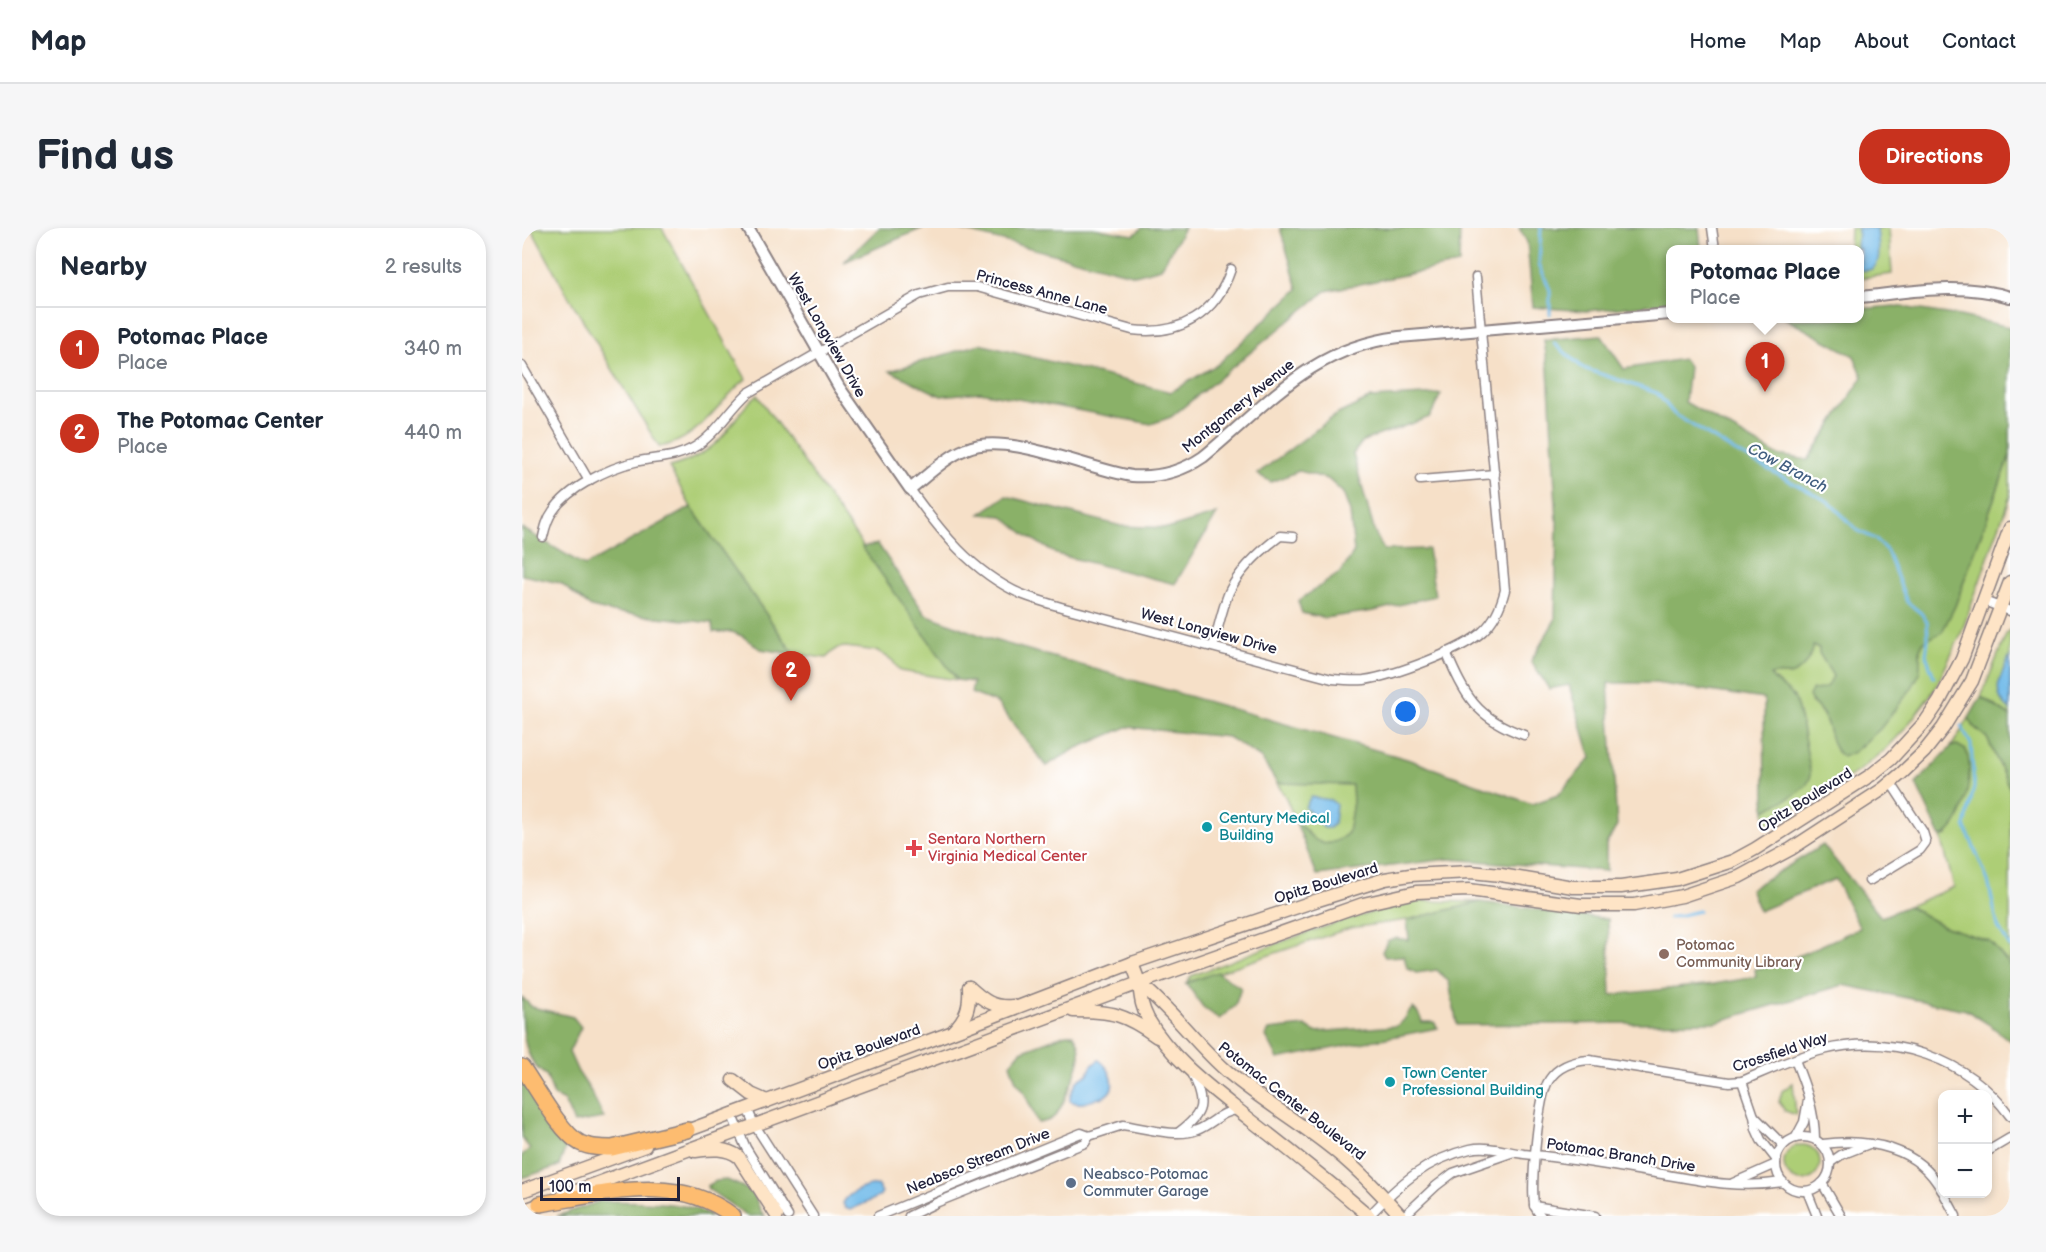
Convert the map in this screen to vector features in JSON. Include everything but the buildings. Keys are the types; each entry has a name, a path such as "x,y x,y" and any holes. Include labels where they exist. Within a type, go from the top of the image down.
{"highway":[{"path":"522,1067 561,1125 584,1145 612,1148 687,1130"},
{"path":"540,1204 632,1189 665,1189 698,1197 733,1216"}],"main road":[{"name":"Opitz Boulevard","path":"528,1189 950,1033 1131,963 1360,886 1410,875 1471,872 1573,887 1621,887 1677,879 1733,861 1858,784 1891,759 1926,721 1951,681 1972,637 2010,528"},
{"name":"Opitz Boulevard","path":"522,1210 1139,983 1363,904 1416,892 1443,890 1478,891 1545,901 1635,905 1682,897 1749,873 1824,829 1891,783 1924,752 1960,703 2005,609 2010,582"},
{"name":"Potomac Center Boulevard","path":"1131,963 1139,983 1140,999 1145,1013 1167,1044 1189,1068 1369,1216"},
{"name":"Potomac Center Boulevard","path":"1139,983 1154,994 1216,1062 1328,1144 1402,1216"},
{"path":"950,1033 963,1020 968,1010 969,987 984,1000 995,1005 1005,1007 1024,1005"},
{"path":"1066,1011 1104,1011 1119,1015 1136,1022 1167,1044"},
{"path":"733,1080 750,1094 767,1101"},
{"path":"670,1155 711,1149 735,1154 746,1164 777,1216"}],"street":[{"name":"West Longview Drive","path":"748,228 854,410 937,528 961,553 989,575 1020,593 1060,607 1332,679 1353,681 1396,672 1467,643 1483,631 1497,613 1502,601 1505,584 1476,278"},
{"path":"1712,228 1714,245"},
{"name":"Princess Anne Lane","path":"543,537 552,512 570,494 589,481 634,462 665,458 691,449 711,435 748,393 919,295 955,286 977,287 1132,330 1169,329 1183,325 1206,310 1222,292 1231,269"},
{"path":"1864,297 1955,288 2010,297"},
{"name":"Montgomery Avenue","path":"910,489 962,450 987,443 1017,446 1132,477 1148,477 1174,472 1203,457 1300,375 1333,355 1356,346 1388,339 1666,314"},
{"path":"522,366 589,481"},
{"path":"1420,480 1495,474"},
{"path":"1213,647 1229,592 1242,573 1258,553 1280,536 1293,537"},
{"path":"1984,602 2005,609"},
{"path":"1446,652 1459,683 1475,707 1497,724 1524,735"},
{"path":"1869,881 1920,850 1926,842 1925,834 1891,783"},
{"name":"Crossfield Way","path":"1534,1206 1535,1155 1542,1102 1548,1081 1559,1069 1577,1060 1729,1083 1742,1081 1822,1050 1858,1045 1887,1046 1920,1052 1945,1061 1963,1071 1994,1096 2010,1116"},
{"path":"1795,1060 1805,1084 1814,1118 1815,1138"},
{"path":"1179,1132 1195,1118 1201,1104 1200,1093 1189,1068"},
{"path":"1726,1185 1751,1176 1776,1162 1783,1145 1796,1137 1815,1138 1823,1144 1831,1162 1830,1170 1822,1183 1807,1191 1794,1189 1783,1182 1778,1174 1776,1162 1756,1129 1742,1081"},
{"path":"1796,1137 1804,1122 1808,1100"},
{"path":"747,1108 754,1124 813,1216"},
{"name":"Neabsco Stream Drive","path":"878,1216 1081,1133 1089,1136 1124,1125 1179,1132 1195,1131 1220,1114 1239,1110"},
{"path":"731,1113 769,1187 788,1216"},
{"path":"1754,1116 1783,1145"},
{"name":"Neabsco Stream Drive","path":"909,1216 938,1202 1085,1143 1089,1136"},
{"path":"1992,1149 2010,1138"},
{"path":"1823,1144 1853,1141 1893,1148 1906,1154 1938,1178"},
{"path":"1831,1162 1841,1155 1870,1144"},
{"name":"Potomac Branch Drive","path":"1369,1216 1385,1198 1420,1168 1472,1148 1573,1159 1726,1185 1783,1182"},
{"name":"Potomac Branch Drive","path":"1402,1216 1453,1173 1512,1153"},
{"path":"1822,1183 1841,1216"},
{"path":"1807,1191 1817,1216"},
{"path":"1946,1198 1956,1216"},
{"path":"1534,1206 1541,1216"},
{"path":"1534,1206 1595,1216"}],"green space":[{"path":"531,228 662,228 746,379 696,429 673,443 659,447 564,289"},
{"path":"879,228 923,228 844,262"},
{"path":"952,228 1093,228 1134,235 1142,228 1184,228 1161,268 1135,275"},
{"path":"1280,228 1461,228 1459,264 1326,291 1171,417 1151,424 980,392 941,396 890,371 980,344 1171,392 1218,364 1298,289"},
{"path":"1519,228 1699,228 1701,245 1666,245 1666,303 1586,311 1533,307 1527,242"},
{"path":"1850,228 1889,228 1892,274 1864,278 1864,245 1849,245"},
{"path":"1895,306 1960,316 2010,327 2010,455 1955,606 1942,632 1923,642 1920,649 1920,673 1911,689 1880,729 1854,752 1843,757 1833,744 1824,716 1809,696 1812,690 1825,687 1833,676 1819,653 1819,648 1813,646 1805,664 1795,673 1770,675 1794,697 1804,738 1810,779 1796,794 1765,810 1764,699 1655,683 1608,683 1617,826 1606,844 1606,871 1449,859 1317,875 1295,820 1319,842 1325,844 1339,840 1348,833 1353,802 1352,785 1277,783 1261,758 1228,737 1127,727 1075,749 1046,766 997,703 971,693 973,682 957,680 862,547 878,544 925,614 990,639 1407,759 1532,804 1558,795 1591,758 1569,685 1549,689 1531,661 1555,620 1557,522 1548,369 1544,340 1601,335 1624,369 1683,359 1689,367 1685,402 1777,455 1808,460 1863,377 1854,356 1793,323 1864,323 1864,309"},
{"path":"1441,394 1430,417 1363,441 1353,454 1375,533 1384,550 1428,549 1435,596 1374,611 1324,618 1302,613 1298,601 1341,572 1354,552 1350,512 1343,493 1328,479 1299,471 1271,482 1257,474 1336,415 1371,398"},
{"path":"757,395 957,680 900,671 892,660 878,651 837,648 826,658 794,654 691,507 669,467 693,458 715,444"},
{"path":"2010,455 2010,496 1961,634 1935,689 1904,730 1885,750 1859,771 1766,825 1765,810 1800,790 1810,767 1797,708 1787,691 1770,676 1789,675 1813,646 1819,648 1833,676 1829,685 1811,702 1821,712 1837,752 1920,649 1923,642 1942,631 1955,606"},
{"path":"1006,496 1121,526 1170,528 1217,514 1175,584 1056,554 1002,516 980,514"},
{"path":"691,507 794,654 760,649 732,632 713,632 712,623 612,612 591,607 560,583 522,575 522,528 585,566"},
{"path":"2010,630 2010,716 1981,697 2007,632"},
{"path":"1981,697 2010,716 2010,789 1987,738 1974,727 1969,718"},
{"path":"1969,718 1974,727 1987,738 2010,789 2010,965 1989,941 1943,926 1908,906 1954,887 1941,837 1948,835 1957,745 1951,747"},
{"path":"1957,745 1966,750 1968,759 1966,798 1956,823 1949,832 1941,837 1916,784 1951,747"},
{"path":"1277,783 1352,784 1353,802 1348,833 1338,841 1323,845 1317,842 1295,820"},
{"path":"1823,845 1881,917 1908,906 1943,926 1989,941 2010,965 2010,1041 1966,1010 1843,985 1716,1022 1457,1025 1449,982 1437,970 1416,973 1407,968 1404,956 1385,957 1382,952 1387,941 1394,938 1409,940 1407,920 1480,902 1608,919 1611,995 1756,977 1755,969 1780,964 1860,928 1835,879 1759,911 1750,889"},
{"path":"1419,901 1480,902 1407,920 1350,928 1186,983 1191,976 1304,934"},
{"path":"1217,972 1241,988 1235,1006 1219,1019 1203,1007 1186,983"},
{"path":"522,997 532,1007 573,1017 581,1027 569,1052 604,1118 574,1123 564,1101 554,1096 546,1075 538,1069 528,1052 523,1030"},
{"path":"1413,1008 1420,1015 1422,1022 1434,1022 1438,1028 1278,1059 1266,1036 1269,1030 1305,1026 1315,1032 1396,1026"},
{"path":"1066,1034 1073,1034 1079,1044 1080,1056 1077,1069 1058,1112 1051,1119 1038,1123 1023,1090 1016,1081 1010,1064 1021,1051"},
{"path":"522,1079 565,1149 559,1166 522,1178 522,1155 530,1149 522,1138"},
{"path":"1793,1083 1796,1115 1785,1111 1779,1102 1782,1091"},
{"path":"1802,1145 1815,1150 1820,1163 1815,1176 1802,1181 1789,1176 1784,1163 1789,1150"},
{"path":"727,1180 751,1192 765,1216 748,1216 708,1189 707,1186 716,1181"},
{"path":"601,1201 674,1204 711,1216 557,1216"}],"water":[{"path":"1858,228 1877,228 1879,257 1874,268 1864,270 1864,245 1857,245"},
{"path":"2010,656 2010,710 2003,703 1998,690"},
{"path":"1311,797 1330,800 1336,804 1334,823 1330,828 1324,828 1305,807"},
{"path":"1099,1060 1110,1073 1112,1089 1103,1097 1085,1103 1070,1101 1077,1081 1088,1074 1092,1065"},
{"path":"877,1185 882,1192 879,1197 850,1210 845,1208 843,1203 853,1193"}],"waterway":[{"name":"Cow Branch","path":"1541,228 1539,264 1550,290 1550,314"},
{"name":"Cow Branch","path":"1554,343 1583,368 1657,393 1674,414 1734,451 1829,502 1857,530 1875,539 1887,551 1907,602 1921,613 1927,622 1926,655 1934,677"},
{"name":"Cow Branch","path":"1961,726 1971,744 1974,787 1965,826 1988,881 1998,927 2010,947"},
{"path":"1669,918 1699,911"}],"place":[{"name":"Potomac Place","path":"1765,392"},
{"name":"The Potomac Center","path":"791,701"},
{"name":"Century Medical Building","path":"1207,827"},
{"name":"Sentara Northern Virginia Medical Center","path":"914,848"},
{"name":"Potomac Community Library","path":"1664,954"},
{"name":"Town Center Professional Building","path":"1390,1082"},
{"name":"Neabsco-Potomac Commuter Garage","path":"1071,1183"}]}
